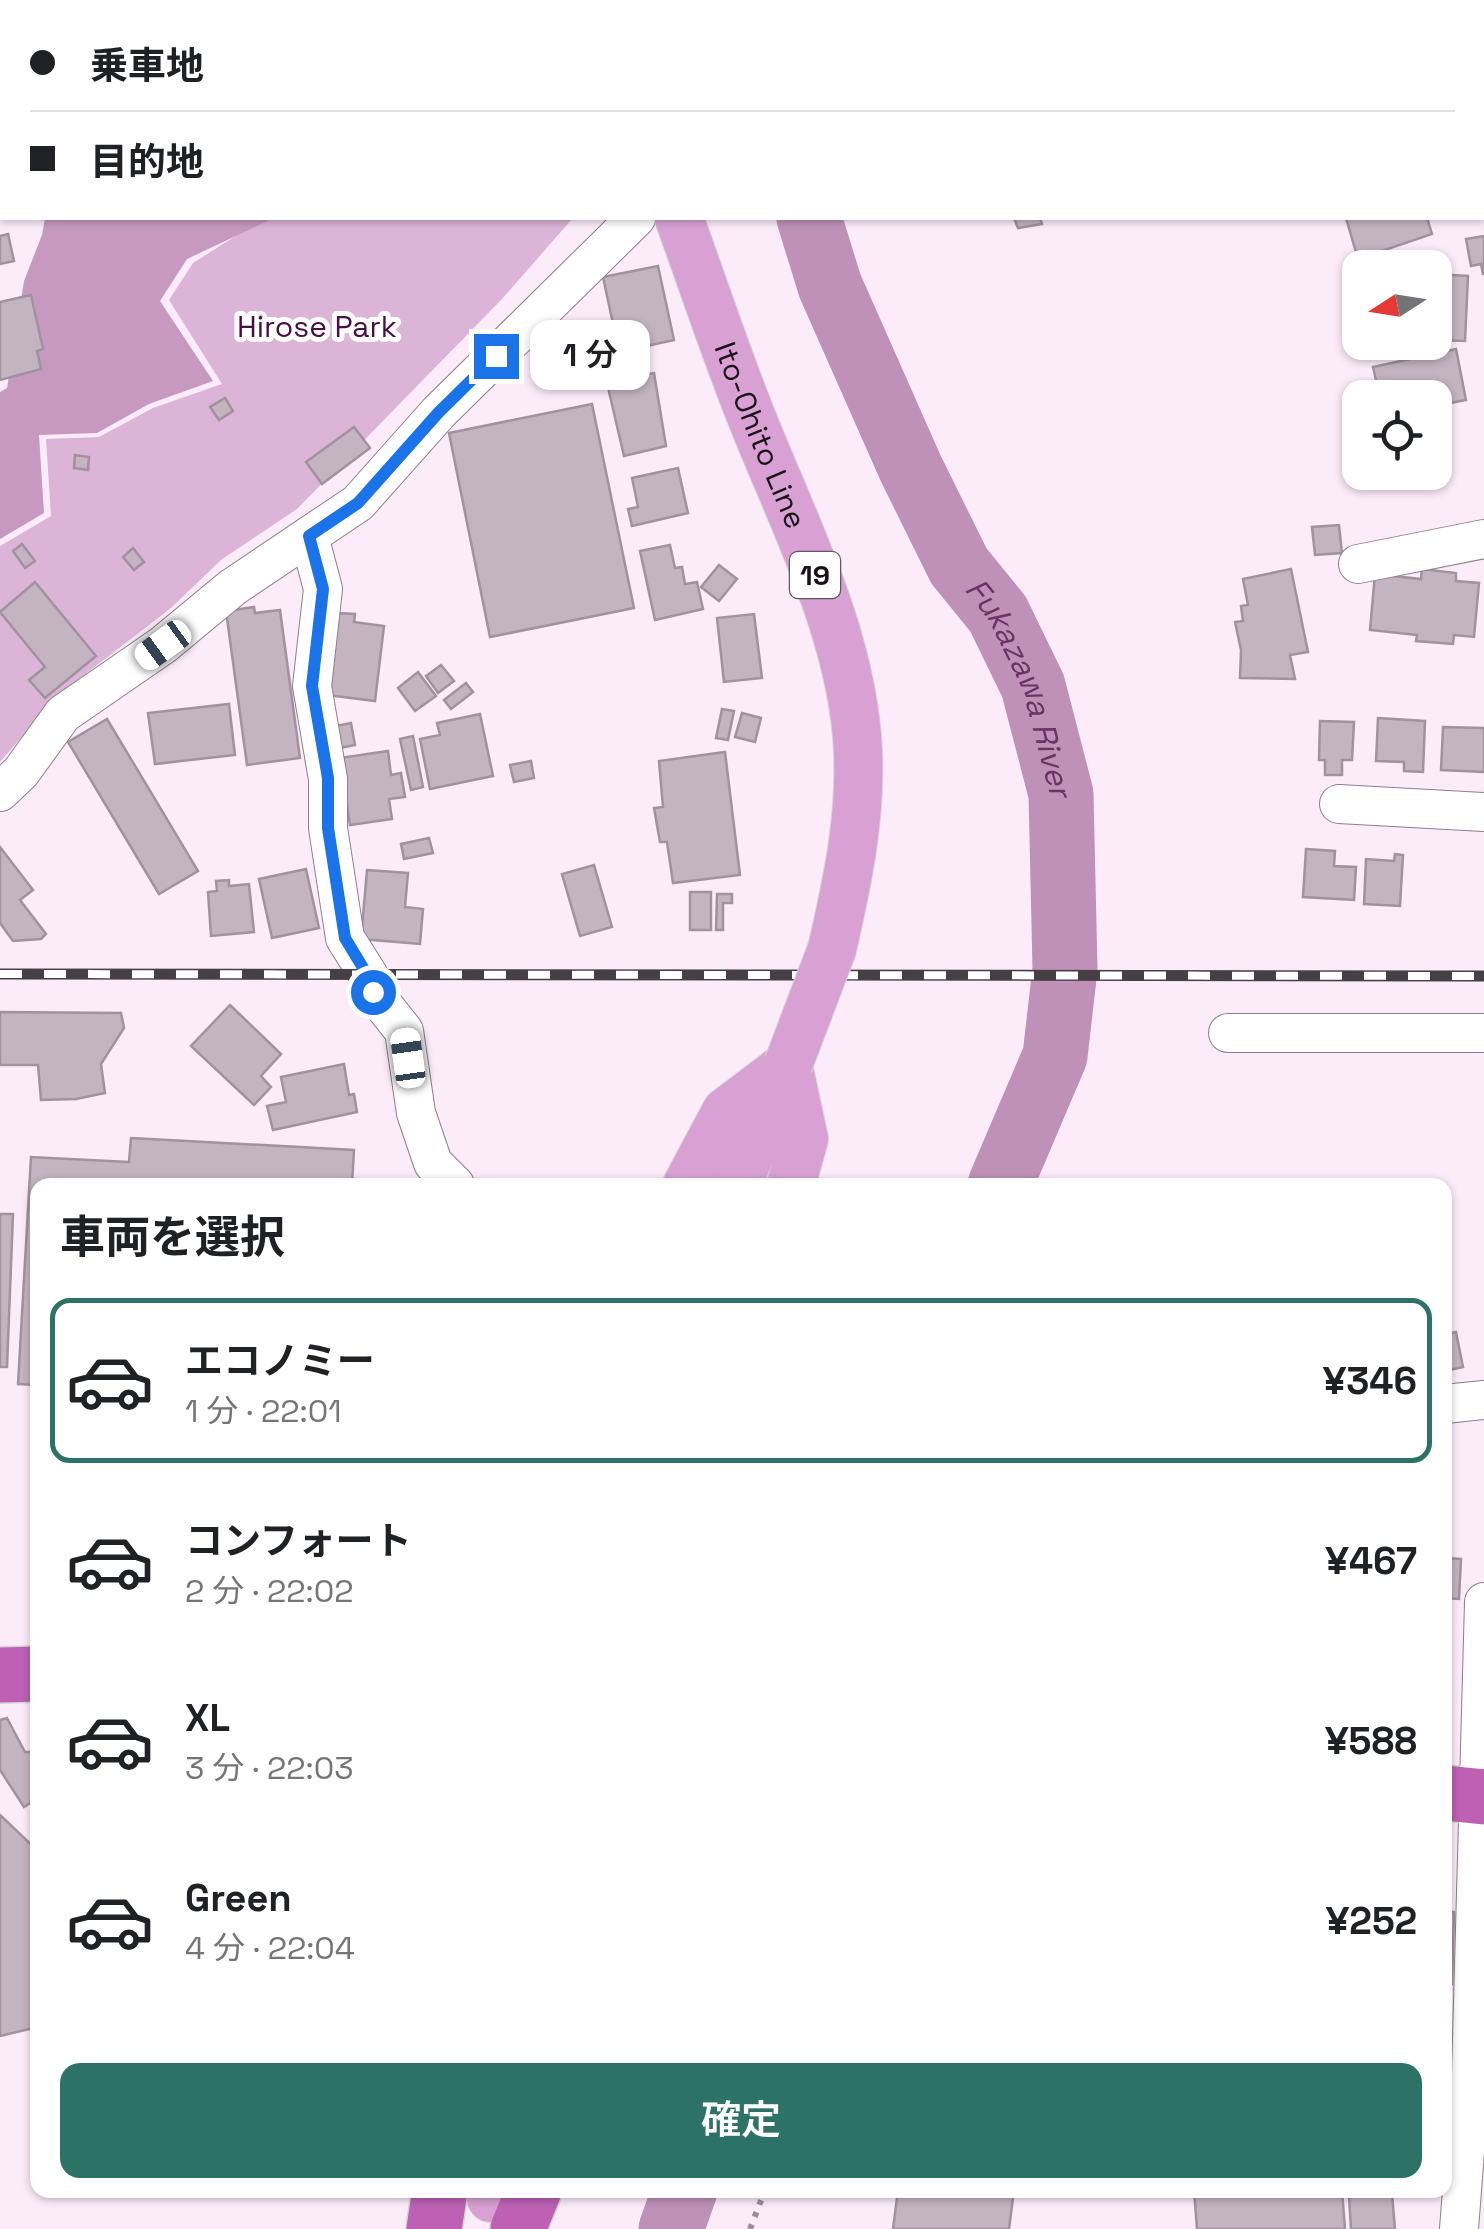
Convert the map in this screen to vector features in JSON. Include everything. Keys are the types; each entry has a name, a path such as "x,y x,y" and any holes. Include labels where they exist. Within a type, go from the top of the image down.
{"highway":[{"path":"0,1675 30,1674"},
{"path":"434,2229 493,2204"}],"main road":[{"name":"Ito-Ohito Line","path":"680,220 742,394 828,606 847,675 858,752 853,859 832,949 788,1064"},
{"path":"691,1178 726,1112 788,1064 804,1139 793,1178"},
{"name":"19","path":"741,1178 788,1064"}],"street":[{"path":"0,792 21,772 64,714 163,645 233,588 358,503 439,412 634,220"},
{"path":"309,536 323,589 312,686 328,778 328,828 345,938 373,992 404,1032 416,1113 433,1163 449,1178"},
{"path":"1358,564 1484,539"},
{"path":"1339,804 1484,812"},
{"path":"1228,1033 1484,1033"},
{"path":"1452,1403 1484,1400"},
{"path":"1459,2229 1471,2075 1469,1795 1484,1602"}],"path":[{"path":"750,2229 762,2198"}],"green space":[{"name":"Hirose Park","path":"261,220 571,220 502,299 297,509 221,560 171,608 57,696 0,762 0,546 51,516 46,439 99,437 153,408 222,384 169,300 193,263"}],"shaded area":[{"path":"45,220 270,220 187,259 160,301 213,381 149,404 97,433 39,435 44,513 0,539 0,392 7,388 24,281"}],"building":[{"path":"1015,220 1041,220 1042,224 1018,228"},
{"path":"1347,220 1428,220 1432,234 1385,250 1355,250"},
{"path":"8,234 14,261 0,264 0,236"},
{"path":"1484,236 1483,274 1481,264 1471,266 1466,239"},
{"path":"658,266 674,340 619,352 603,277"},
{"path":"1452,275 1468,276 1465,341 1452,341"},
{"path":"31,295 43,349 37,351 41,369 0,380 0,302"},
{"path":"1456,349 1466,400 1452,403 1452,380 1376,380 1373,367 1405,360 1452,360 1452,350"},
{"path":"594,359 599,382 587,384 582,361"},
{"path":"654,373 666,446 624,456 607,383"},
{"path":"225,398 233,411 219,420 210,407"},
{"path":"592,404 634,608 490,637 449,433"},
{"path":"354,427 370,448 322,484 306,462"},
{"path":"75,455 89,457 88,470 74,468"},
{"path":"678,468 688,513 632,526 628,509 638,507 632,478"},
{"path":"1339,525 1342,553 1315,555 1312,527"},
{"path":"22,544 35,561 25,568 13,551"},
{"path":"670,545 675,568 682,567 685,584 697,582 703,609 655,620 640,551"},
{"path":"133,548 144,562 134,570 123,557"},
{"path":"719,565 737,579 719,601 701,587"},
{"path":"1291,569 1308,652 1290,655 1295,679 1240,678 1241,650 1235,622 1243,621 1241,606 1248,605 1243,579"},
{"path":"1422,569 1456,573 1456,581 1479,583 1474,637 1454,635 1453,644 1416,641 1417,635 1370,630 1375,574 1421,579"},
{"path":"35,582 96,656 45,698 29,680 45,667 0,612"},
{"path":"254,607 255,613 280,610 300,758 247,765 226,611"},
{"path":"337,613 355,614 354,622 384,626 375,701 327,695"},
{"path":"754,614 762,678 724,682 717,618"},
{"path":"441,665 454,681 438,693 426,676"},
{"path":"418,672 436,696 415,711 398,688"},
{"path":"466,683 473,692 451,709 444,700"},
{"path":"229,704 235,755 155,764 148,713"},
{"path":"722,709 734,711 728,740 716,738"},
{"path":"742,713 761,718 755,742 735,737"},
{"path":"480,714 493,776 430,789 420,739 440,735 437,723"},
{"path":"1378,718 1425,721 1423,772 1404,771 1404,762 1376,761"},
{"path":"107,719 198,871 159,894 68,742"},
{"path":"1320,721 1354,722 1352,760 1342,760 1342,775 1325,775 1325,760 1319,760"},
{"path":"351,723 355,745 335,749 331,727"},
{"path":"1443,727 1484,728 1484,772 1441,770"},
{"path":"413,736 423,787 411,790 400,739"},
{"path":"388,751 391,775 401,773 405,797 389,799 392,819 350,825 340,758"},
{"path":"725,752 740,875 673,883 667,842 660,842 654,808 663,807 659,761"},
{"path":"531,761 534,778 514,782 510,765"},
{"path":"429,838 433,853 404,859 401,844"},
{"path":"0,847 33,890 20,900 46,934 41,939 13,941 0,923"},
{"path":"1306,849 1335,851 1334,866 1356,867 1354,900 1303,897"},
{"path":"1395,854 1403,855 1400,906 1364,904 1366,859 1394,861"},
{"path":"594,865 612,927 580,936 562,874"},
{"path":"306,869 319,928 272,938 259,879"},
{"path":"367,870 408,873 405,907 423,909 420,944 361,939"},
{"path":"229,880 229,886 249,884 254,932 211,936 208,892 217,891 216,881"},
{"path":"690,892 711,892 711,930 690,930"},
{"path":"717,894 732,894 732,903 723,903 723,930 716,930"},
{"path":"230,1005 281,1054 261,1076 271,1087 254,1105 191,1046"},
{"path":"0,1012 121,1013 124,1028 101,1064 105,1093 41,1100 38,1065 0,1065"},
{"path":"344,1064 349,1095 354,1094 357,1112 273,1130 267,1106 286,1102 281,1077"},
{"path":"131,1138 354,1150 352,1178 30,1178 30,1385 18,1384 31,1157 129,1162"},
{"path":"0,1214 13,1214 7,1367 0,1367"},
{"path":"1456,1332 1463,1367 1452,1369 1452,1333"},
{"path":"1452,1558 1461,1559 1459,1599 1452,1598"},
{"path":"7,1718 25,1752 30,1752 30,1803 24,1807 0,1770 0,1720"},
{"path":"0,1815 30,1843 30,2029 0,2036"},
{"path":"1452,1912 1454,1912 1452,1984"},
{"path":"897,2198 1013,2198 1009,2229 893,2229"},
{"path":"1195,2198 1343,2198 1345,2229 1197,2229"},
{"path":"1349,2198 1392,2198 1395,2229 1351,2229"}],"waterway":[{"name":"Fukazawa River","path":"810,220 830,286 911,469 959,566 998,614 1033,686 1061,794 1065,969 1055,1056 1003,1178"},
{"name":"Fukazawa River","path":"671,2229 682,2198"}],"railway":[{"path":"0,974 1484,976"}],"route":[{"path":"373,992 345,938 328,828 328,778 312,686 323,589 309,536 358,503 439,412 496,356"}]}
